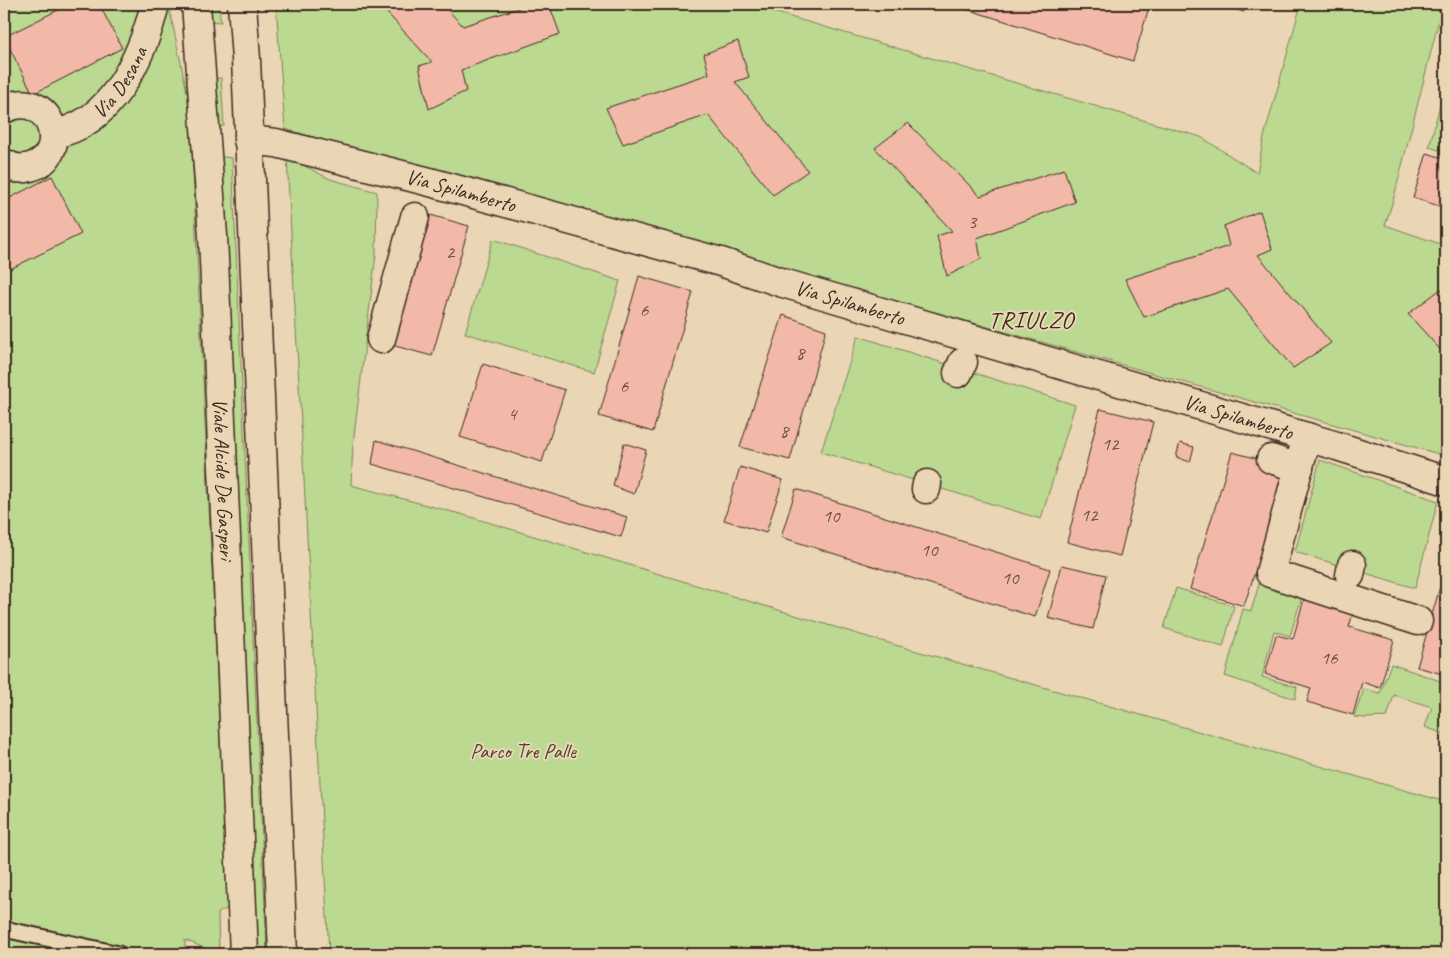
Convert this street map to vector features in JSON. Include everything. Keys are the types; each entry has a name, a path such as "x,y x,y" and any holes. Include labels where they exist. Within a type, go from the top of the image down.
{"street":[{"name":"Via Desana","path":"54,134 73,128 111,102 135,62 150,25 156,4"},
{"name":"Viale Alcide De Gasperi","path":"196,4 214,236 244,954"},
{"name":"Viale Alcide De Gasperi","path":"242,4 282,954"},
{"path":"4,109 21,104 39,110 46,116 54,134 49,153 35,166 15,168 4,164"},
{"name":"Via Spilamberto","path":"206,142 248,140 276,143 430,182 721,262 792,286 1446,481"},
{"path":"381,339 415,217"},
{"path":"1307,438 1270,573 1356,614 1418,621"},
{"path":"1271,459 1299,468"}],"lane":[{"path":"4,929 119,954"}],"green space":[{"path":"4,4 158,4 169,7 190,106 228,908 218,913 219,954 185,940 185,954 4,954"},
{"path":"205,4 218,4 221,22 205,21"},
{"path":"276,4 746,4 1201,137 1257,173 1264,137 1301,4 1443,4 1393,201 1385,225 1446,246 1446,456 285,129"},
{"path":"221,78 224,126 213,128 208,79"},
{"path":"1446,82 1446,152 1429,147"},
{"path":"215,156 232,158 267,954 254,954"},
{"name":"Parco Tre Palle","path":"287,157 330,179 377,192 376,254 353,444 351,485 464,515 871,638 1446,802 1446,954 329,954"},
{"path":"493,239 620,281 594,372 465,333"},
{"path":"858,336 1075,405 1041,519 821,452"},
{"path":"1320,460 1438,501 1415,588 1295,552"},
{"path":"1260,581 1303,593 1290,636 1274,631 1262,677 1297,687 1295,699 1225,676 1243,609 1251,611"},
{"path":"1176,588 1234,606 1223,647 1164,628"},
{"path":"1391,664 1446,683 1446,727 1444,734 1425,727 1432,707 1394,695 1387,717 1354,717 1364,689 1380,693"}],"building":[{"path":"70,4 99,4 122,48 33,94 4,37"},
{"path":"379,4 442,4 463,26 531,4 549,4 560,34 461,70 466,91 429,109 419,66 432,62"},
{"path":"950,4 1150,4 1133,61"},
{"path":"1216,4 1246,4 1244,12"},
{"path":"738,41 749,77 735,82 808,171 773,195 708,115 623,144 606,108 709,74 704,54"},
{"path":"908,123 980,196 1064,169 1075,202 977,238 981,259 947,276 937,236 952,231 875,148"},
{"path":"1427,153 1446,159 1446,208 1413,198"},
{"path":"52,176 81,234 4,272 4,201"},
{"path":"1260,211 1272,249 1258,255 1331,343 1293,368 1228,289 1144,317 1125,279 1229,246 1224,226"},
{"path":"420,212 469,226 432,356 384,343"},
{"path":"639,276 693,292 653,432 599,416"},
{"path":"1441,289 1446,295 1446,356 1408,314"},
{"path":"783,315 826,330 790,460 740,447"},
{"path":"483,364 565,390 542,462 460,437"},
{"path":"1100,409 1153,422 1120,556 1067,542"},
{"path":"376,440 627,517 621,537 372,464"},
{"path":"624,443 646,450 634,494 613,486"},
{"path":"1180,443 1194,447 1190,462 1176,457"},
{"path":"1232,452 1289,467 1244,606 1190,589"},
{"path":"740,467 783,480 766,533 724,520"},
{"path":"796,489 1050,569 1035,617 781,537"},
{"path":"1062,565 1106,575 1093,629 1048,618"},
{"path":"1446,566 1446,675 1417,667"},
{"path":"1305,595 1354,609 1349,627 1394,640 1380,688 1362,682 1353,715 1307,702 1311,688 1265,674 1276,635 1293,639"}],"district":[{"name":"TRIULZO","path":"1031,320"}]}
